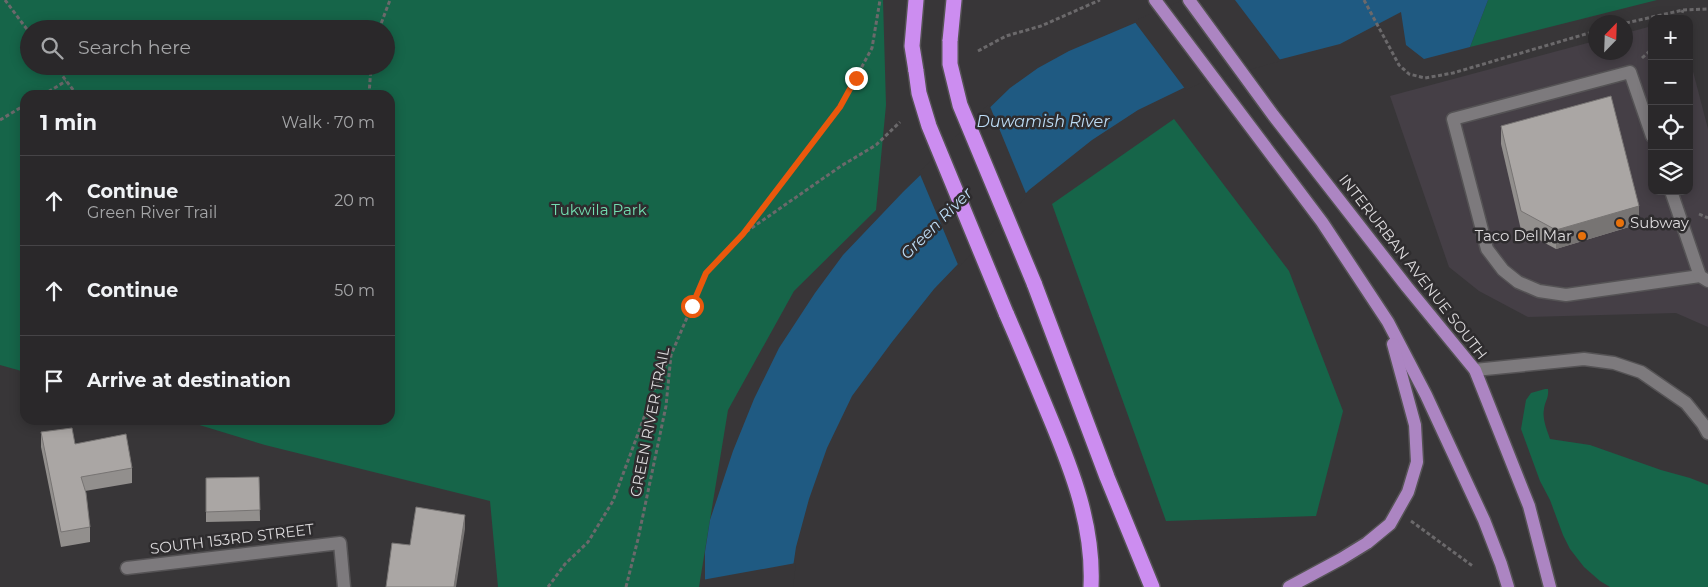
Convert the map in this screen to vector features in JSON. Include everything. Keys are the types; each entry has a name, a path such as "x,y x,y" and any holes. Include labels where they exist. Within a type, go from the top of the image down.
{"highway":[{"path":"916,0 912,46 919,93 930,126 1074,476 1088,533 1091,587"},
{"path":"954,0 950,64 960,104 1034,283 1107,477 1152,587"}],"main road":[{"path":"1155,0 1322,222 1388,322 1426,395 1484,520 1508,587"},
{"name":"INTERURBAN AVENUE SOUTH","path":"1189,0 1273,115 1407,287 1475,370 1529,506 1550,587"},
{"path":"1289,587 1367,543 1390,524 1408,492 1417,462 1415,425 1388,322"}],"street":[{"path":"1648,124 1630,72 1452,119 1487,249 1503,270 1518,282 1539,291 1566,295 1704,279 1672,195"},
{"path":"1475,370 1584,359 1614,362 1641,372 1686,403 1708,433"},
{"name":"SOUTH 153RD STREET","path":"127,568 340,543 344,587"}],"path":[{"path":"5,0 20,20"},
{"path":"382,20 390,0"},
{"path":"743,234 840,107 872,48 880,0"},
{"path":"978,51 1006,36 1040,26 1100,0"},
{"path":"1364,0 1399,65 1409,74 1425,78 1453,73 1588,33"},
{"path":"1633,21 1683,10 1708,9"},
{"path":"1681,15 1683,10"},
{"path":"1639,60 1648,52"},
{"path":"62,75 73,90"},
{"path":"369,90 370,75"},
{"path":"51,90 66,81"},
{"path":"0,120 20,109"},
{"name":"GREEN RIVER TRAIL","path":"626,587 666,406 671,355 706,273 743,234 841,166 876,145 900,122"},
{"path":"1696,214 1701,214 1708,218"},
{"path":"548,587 565,564 588,542 613,501 656,388 671,355"},
{"path":"1409,520 1474,567"}],"shaded area":[{"path":"1648,27 1648,195 1693,195 1693,71 1708,129 1708,327 1676,313 1528,317 1479,291 1449,267 1390,96 1588,43 1588,60 1633,60 1633,31"}],"green space":[{"name":"Tukwila Park","path":"0,0 883,0 886,105 876,210 794,291 728,410 699,587 498,587 490,501 265,445 199,425 395,425 395,90 20,90 20,371 0,365"},
{"path":"1488,0 1657,0 1597,15 1588,15 1588,17 1470,47"},
{"path":"1174,119 1289,271 1343,411 1316,516 1166,521 1052,204"},
{"path":"1548,389 1548,392 1544,417 1550,439 1590,445 1708,485 1708,587 1610,587 1584,567 1570,549 1563,535 1521,429 1526,400 1531,393"}],"water":[{"path":"1189,0 1488,0 1470,47 1424,59 1406,45 1401,12 1340,44 1200,80 1138,110 1092,140 1029,190 934,289 852,396 827,448 809,499 796,547 790,587 705,587 705,552 710,520 733,451 754,399 779,348 815,293 843,255 903,192 1010,88 1038,68 1069,51"}],"pier":[{"path":"1183,0 1235,0 1281,61 1201,83 1186,90 1134,21"},
{"path":"989,104 1027,196 959,267 919,172"},
{"path":"796,563 793,587 702,587 702,580"}],"building":[{"path":"1611,96 1639,206 1556,230 1521,211 1501,126"},
{"path":"72,428 75,444 126,434 132,468 81,477 86,493 90,527 61,532 41,432"},
{"path":"259,477 260,510 206,512 206,478"},
{"path":"416,507 465,515 454,587 386,587 392,543 410,545"}],"place":[{"name":"Subway","path":"1620,223"},
{"name":"Taco Del Mar","path":"1582,236"}],"route":[{"path":"692,306 706,273 743,234 840,107 856,78"}],"water label":[{"name":"Duwamish River","path":"1043,121"},
{"name":"Green River","path":"936,223"}]}
